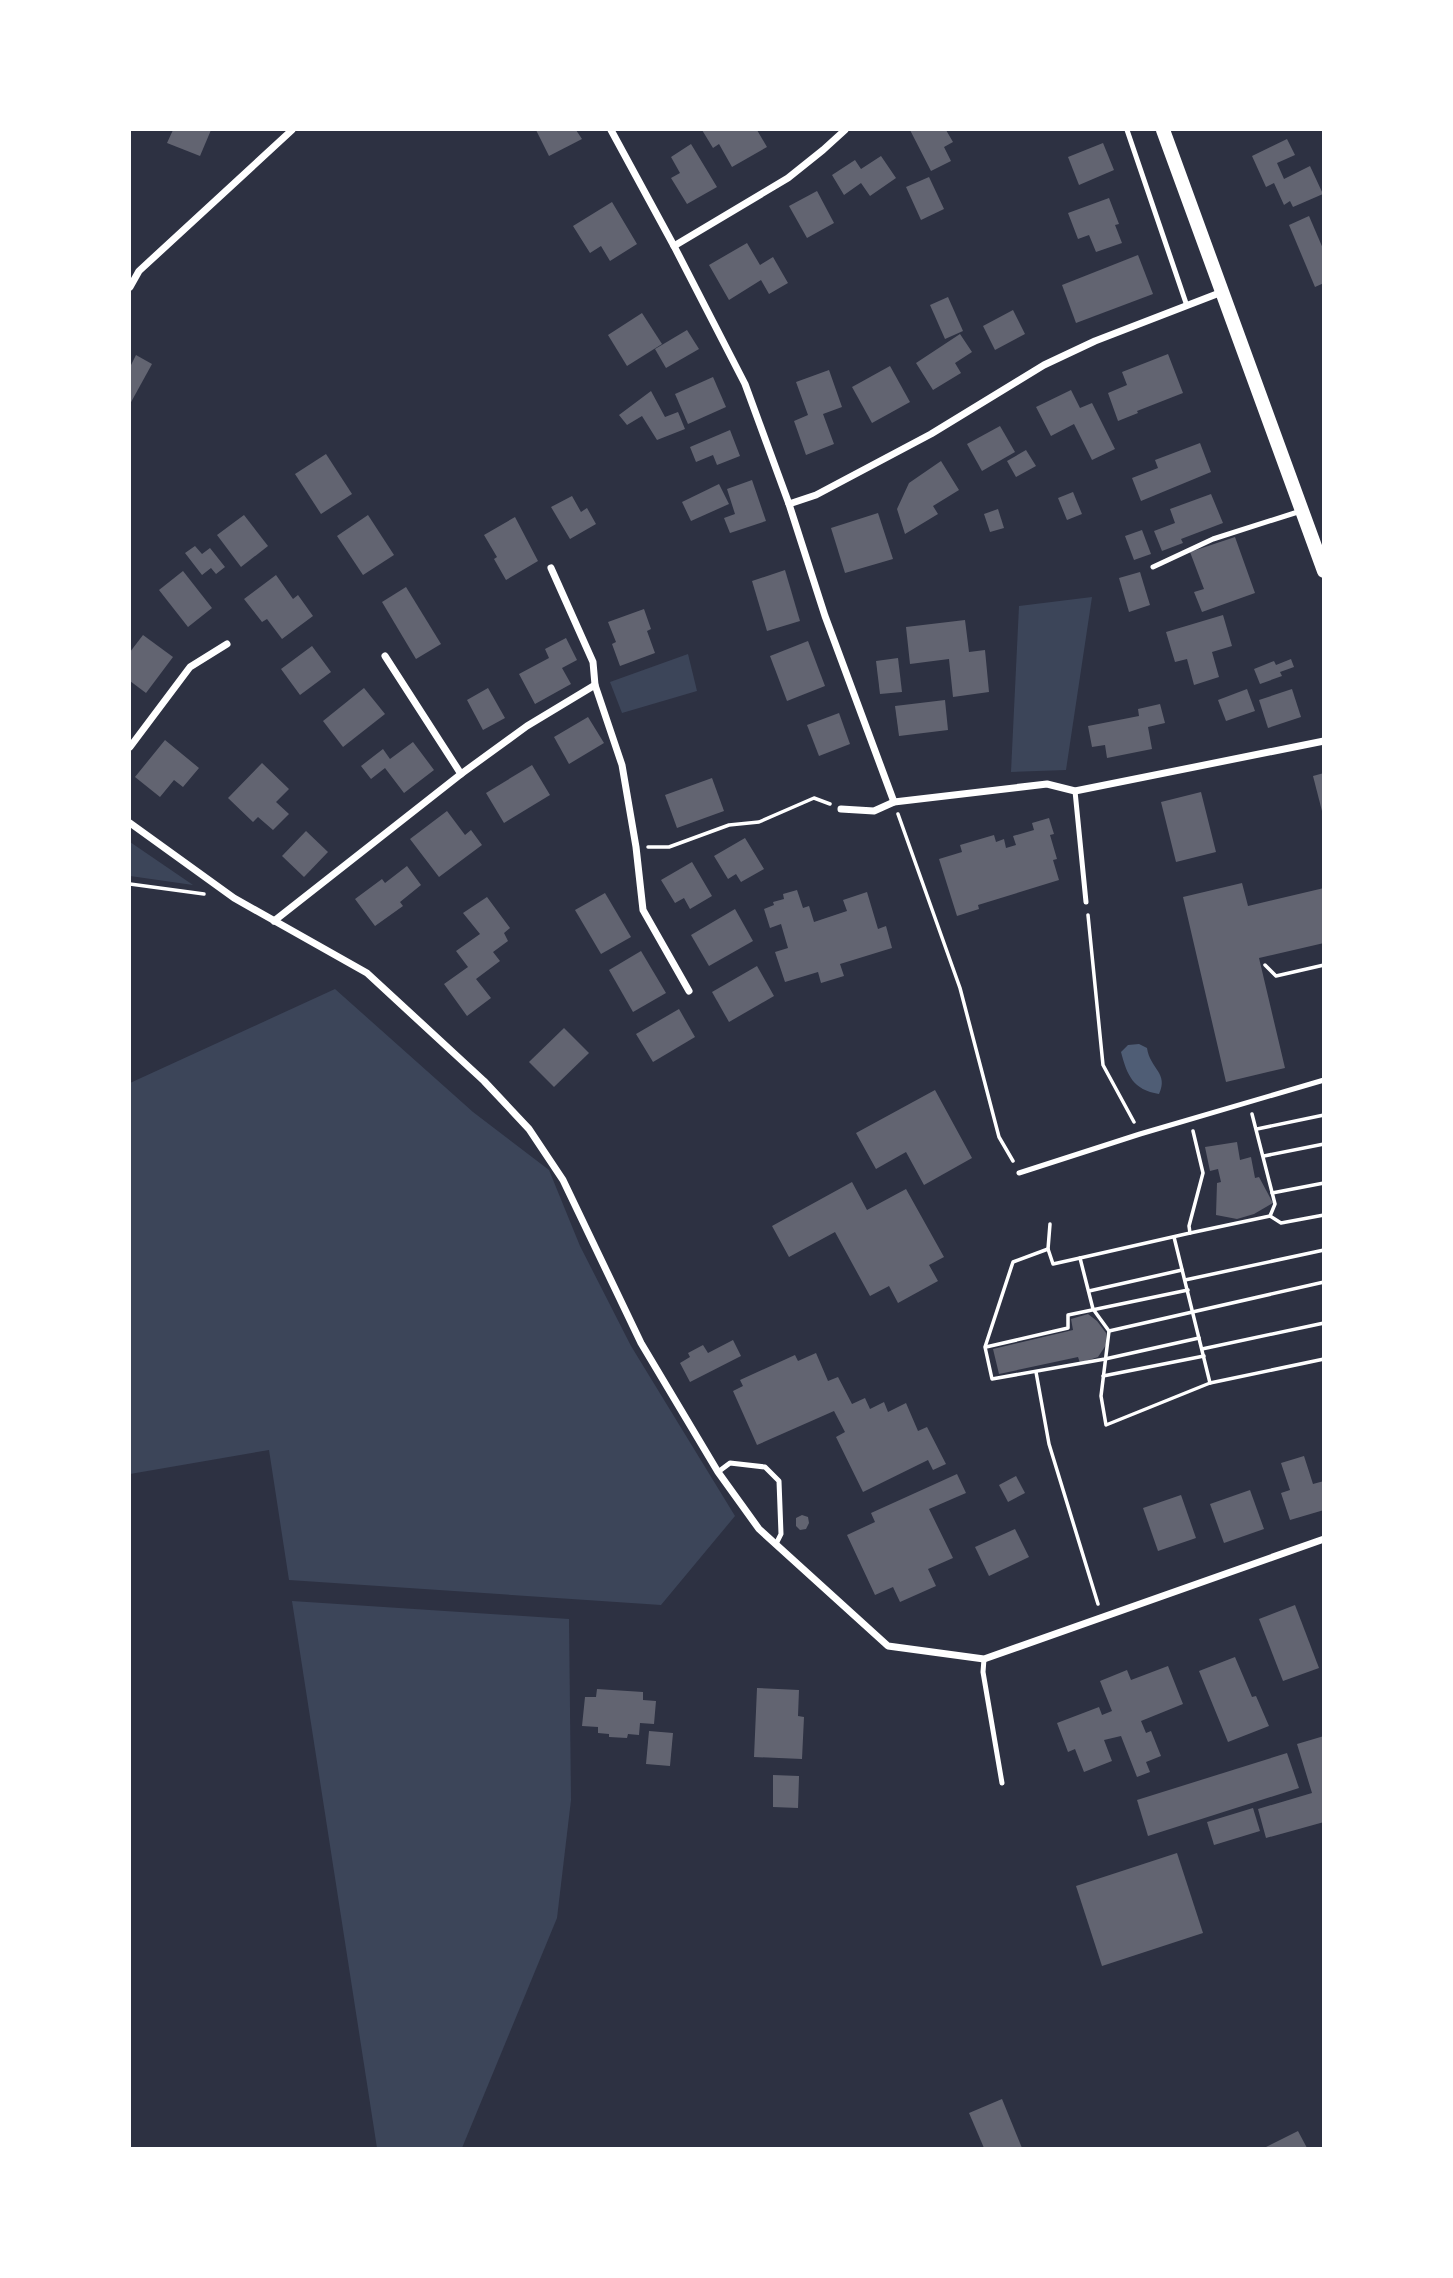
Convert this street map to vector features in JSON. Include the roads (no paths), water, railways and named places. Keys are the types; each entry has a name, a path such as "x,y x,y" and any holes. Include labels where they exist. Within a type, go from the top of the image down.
{"main road":[{"path":"1163,130 1324,571"}],"street":[{"path":"130,287 139,271 292,130"},
{"path":"611,130 745,384 789,503 825,616 894,802"},
{"path":"674,246 788,178 845,130"},
{"path":"130,267 139,271"},
{"path":"789,503 816,495 931,434 1044,365 1095,341 1222,292"},
{"path":"551,568 593,662 595,685 622,765 636,847 643,910 689,991"},
{"path":"130,747 190,667 227,644"},
{"path":"385,656 461,774"},
{"path":"274,921 461,774 527,726 595,685"},
{"path":"841,809 874,811 894,802 1047,784 1075,790 1324,741"},
{"path":"130,823 234,898 366,973 484,1081 529,1129 563,1180 641,1343 718,1472 759,1529 888,1646 984,1659 1324,1539"}],"lane":[{"path":"1127,130 1187,306"},
{"path":"1153,567 1213,539 1301,511"},
{"path":"1075,790 1086,902"},
{"path":"1019,1173 1324,1080"},
{"path":"718,1472 730,1464 765,1467 779,1481 781,1534 775,1544"},
{"path":"984,1659 983,1672 1002,1783"}]}
